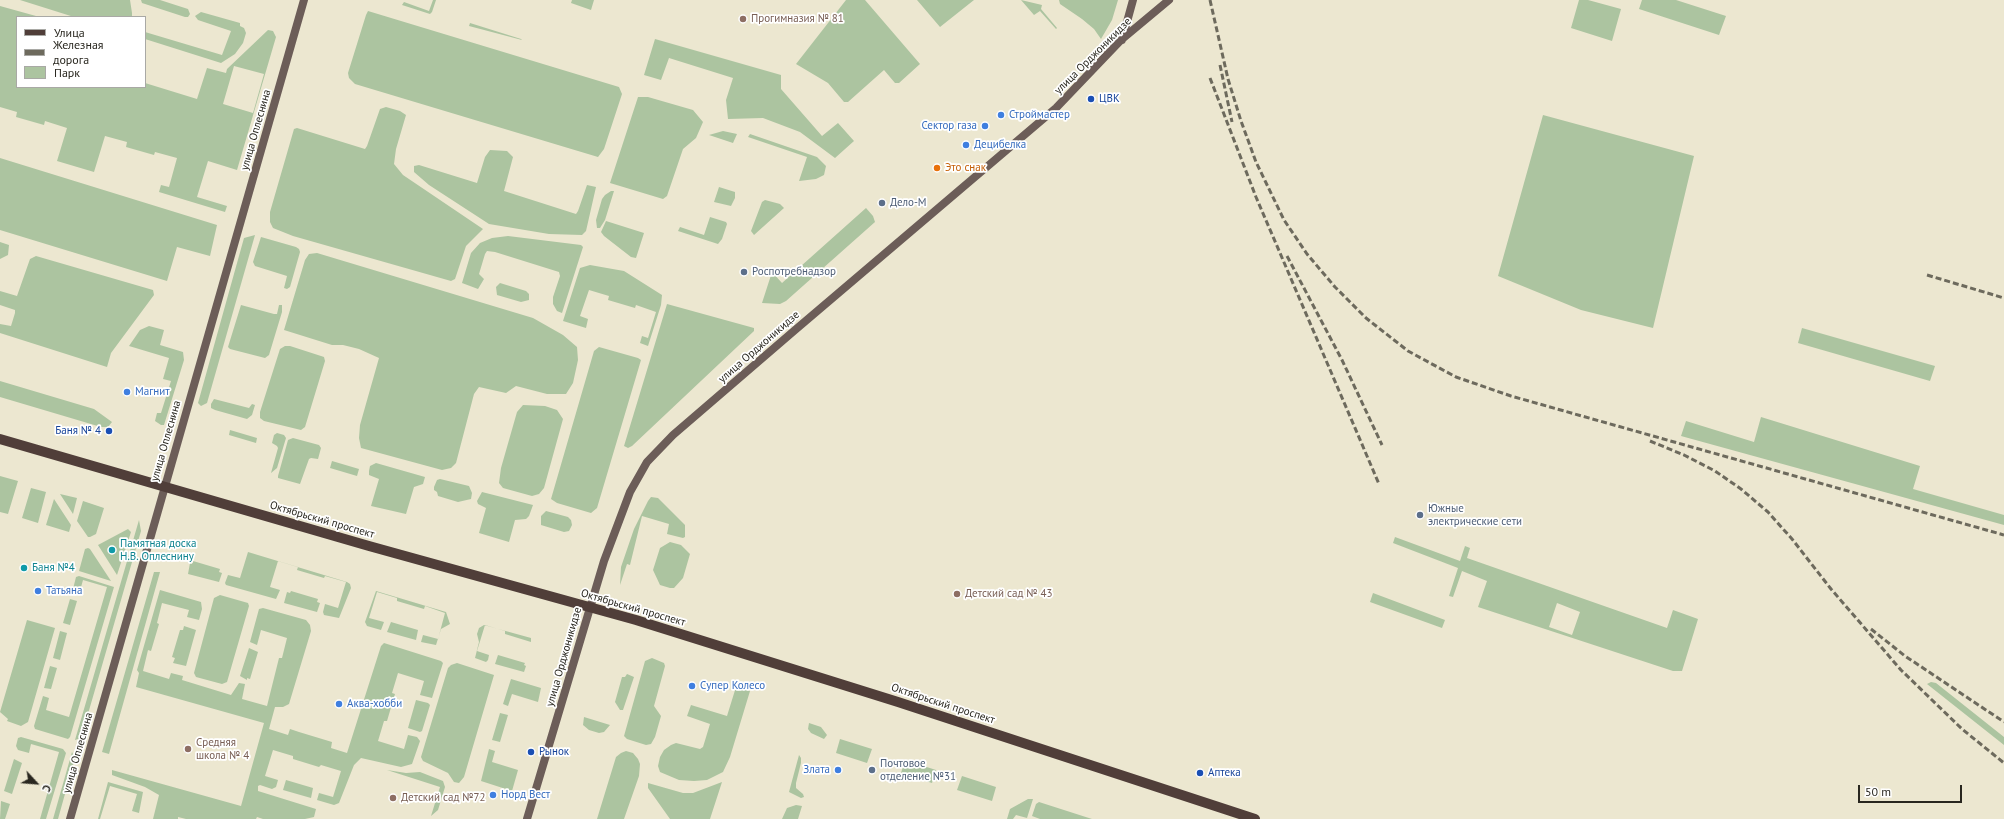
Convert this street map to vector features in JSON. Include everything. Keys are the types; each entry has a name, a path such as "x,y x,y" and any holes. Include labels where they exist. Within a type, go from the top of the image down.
{"main road":[{"name":"улица Оплеснина","path":"70,819 304,0"},
{"path":"1121,40 1133,0"},
{"name":"улица Орджоникидзе","path":"527,819 604,561 630,492 647,462 660,448 795,330 1056,108 1121,40 1168,0"},
{"name":"Октябрьский проспект","path":"0,439 164,487 643,622 891,700 1255,819"}],"green space":[{"path":"20,0 130,0 132,16 71,16"},
{"path":"141,0 160,0 188,9 190,14 188,17 185,17 142,3"},
{"path":"433,0 436,0 430,14 402,5 404,2 429,11"},
{"path":"572,0 594,0 591,10 571,3"},
{"path":"846,0 865,0 920,64 899,83 895,83 884,70 848,102 844,102 828,83 796,64"},
{"path":"917,0 974,0 940,27"},
{"path":"1021,0 1042,5 1041,9 1057,28 1056,29 1040,11 1034,15"},
{"path":"1059,0 1118,0 1112,20 1101,39 1094,29 1060,4"},
{"path":"1579,0 1588,0 1621,9 1612,41 1571,28"},
{"path":"1642,0 1676,0 1726,16 1719,35 1639,9"},
{"path":"0,6 36,16 16,16 16,88 146,88 146,83 197,99 207,68 226,73 227,69 268,30 273,31 276,37 237,170 208,161 197,197 227,206 225,212 159,192 161,185 169,187 177,158 155,152 154,155 126,147 127,142 105,136 94,172 57,161 67,128 45,121 44,125 16,117 17,112 0,107","holes":["234,66 264,74 253,113 223,104"]},
{"path":"368,11 619,87 622,94 604,149 598,157 355,84 349,78 348,73"},
{"path":"201,12 240,23 240,26 244,28 246,33 243,43 235,54 221,63 146,39 146,32 222,55 231,31 198,20 195,16"},
{"path":"470,23 521,39 522,40 469,26"},
{"path":"655,39 781,75 781,89 822,136 838,123 854,141 835,158 800,132 763,118 728,119 726,100 733,78 669,58 661,80 644,75"},
{"path":"638,97 648,97 693,110 703,122 696,138 683,149 667,196 663,199 610,183"},
{"path":"386,107 400,111 406,115 396,149 394,164 403,175 483,229 466,246 455,279 451,281 293,236 273,228 270,222 270,212 294,129 297,128 365,149 380,109"},
{"path":"1543,115 1694,156 1653,328 1581,310 1498,276"},
{"path":"723,131 737,134 733,143 709,135"},
{"path":"750,134 817,157 826,166 824,175 816,179 799,181 807,157 748,137"},
{"path":"490,150 507,151 513,157 504,191 576,214 587,185 596,187 586,231 582,235 549,234 489,224 429,185 414,172 414,166 419,165 477,183 485,157"},
{"path":"0,158 217,225 210,256 177,247 167,281 0,230"},
{"path":"719,187 735,192 735,198 731,206 714,202"},
{"path":"611,191 614,191 605,220 600,228 597,228 596,220 602,199"},
{"path":"765,200 780,204 784,208 754,235 751,231 762,202"},
{"path":"866,208 873,216 875,222 786,301 780,304 762,303 772,272 782,283"},
{"path":"710,217 726,222 727,224 722,239 718,244 678,231 680,227 704,235"},
{"path":"606,221 644,233 636,258 631,257 604,236 601,232"},
{"path":"255,235 207,403 201,406 198,403 244,238"},
{"path":"508,236 581,245 583,247 562,313 557,311 553,304 553,297 560,276 559,272 495,252 487,251 485,254 479,274 484,279 478,289 462,283 471,253 480,243 492,238"},
{"path":"261,237 299,249 300,252 290,287 287,289 284,288 287,276 255,266 253,262"},
{"path":"0,242 9,245 8,255 0,259"},
{"path":"317,253 533,318 563,335 577,347 578,360 573,383 566,394 547,394 516,386 506,393 479,387 474,394 456,463 451,468 442,470 361,448 359,438 360,425 379,358 359,349 343,345 332,345 284,330 305,260 309,254"},
{"path":"36,256 153,290 154,295 111,353 107,367 0,333 0,324 11,326 15,310 0,305 0,291 17,296 30,259"},
{"path":"590,265 624,271 662,295 661,305 648,346 640,343 642,336 648,338 656,312 636,305 635,308 608,300 609,296 589,290 580,316 588,319 586,328 563,321 580,268"},
{"path":"500,283 526,291 529,294 529,300 521,302 497,295 496,287"},
{"path":"667,304 754,328 754,331 632,446 628,448 624,446"},
{"path":"241,305 277,314 279,305 282,305 282,312 269,355 265,358 230,349 228,347"},
{"path":"149,326 164,330 160,345 183,352 184,360 164,425 161,425 155,421 157,413 161,413 171,381 163,379 169,358 129,346 140,330"},
{"path":"1802,328 1935,366 1930,381 1798,343"},
{"path":"285,346 290,346 324,357 325,361 305,427 301,430 264,421 260,418 260,412 280,349"},
{"path":"599,347 641,360 597,508 591,513 557,503 551,499 594,351"},
{"path":"0,381 94,409 112,422 108,427 101,427 0,397"},
{"path":"214,399 249,408 252,404 255,405 252,415 247,419 211,408 211,404"},
{"path":"523,405 545,406 557,410 563,419 544,488 539,494 532,496 503,488 499,483 501,468 517,412"},
{"path":"1761,417 1920,466 1913,489 2004,515 2004,525 1681,436 1686,421 1754,442"},
{"path":"230,430 257,438 256,443 229,435"},
{"path":"277,433 284,435 286,438 277,468 271,473 278,448 272,443 274,435"},
{"path":"293,438 319,445 321,448 318,459 309,459 300,484 278,478 288,440"},
{"path":"332,461 359,469 357,476 330,468"},
{"path":"376,463 425,477 423,484 414,487 406,514 371,506 379,479 369,475 369,471 370,466"},
{"path":"0,476 18,481 8,514 0,512"},
{"path":"440,479 469,486 472,493 471,499 458,502 438,496 437,492 434,490 434,487 437,480"},
{"path":"31,488 46,492 38,523 22,518"},
{"path":"482,492 533,505 529,516 526,519 515,520 509,542 479,533 486,508 478,504 477,501"},
{"path":"60,494 77,498 73,514"},
{"path":"651,497 658,498 685,525 685,537 683,538 667,534 669,524 642,516 630,565 627,564 620,585 621,567 634,529"},
{"path":"54,499 71,525 69,532 46,525"},
{"path":"83,501 104,508 96,534 90,537 88,537 77,521"},
{"path":"546,511 568,517 571,520 572,525 569,531 564,532 541,525 541,516"},
{"path":"139,520 141,531 81,738 75,740"},
{"path":"128,529 131,532 117,575 98,545"},
{"path":"1395,537 1460,561 1465,546 1470,548 1467,558 1667,628 1673,610 1698,619 1682,671 1673,671 1478,607 1487,581 1462,571 1453,597 1449,596 1458,568 1393,543","holes":["1557,603 1580,612 1572,635 1549,627"]},
{"path":"670,542 681,545 690,554 683,578 674,588 660,585 653,570 660,548"},
{"path":"88,548 111,581 79,571 85,549"},
{"path":"248,552 278,561 270,587 280,590 276,599 226,585 225,583 228,575 240,578"},
{"path":"193,561 220,569 219,572 222,573 219,582 188,574 190,563 192,564"},
{"path":"298,567 347,582 350,584 351,588 339,618 324,615 323,612 325,604 338,608 346,582 325,576 324,578 297,570"},
{"path":"154,572 160,572 109,754 102,752"},
{"path":"79,576 114,587 70,737 68,739 35,729 34,726 43,696 49,698 46,710 69,717 107,587 83,580 80,591 73,589 76,577"},
{"path":"160,590 201,602 202,609 199,620 187,617 189,610 162,603 157,623 159,624 151,651 148,650 143,671 169,679 171,673 183,676 182,680 231,695 239,683 245,684 242,699 267,706 279,658 282,658 287,638 261,630 257,645 250,642 259,609 263,608 306,620 310,625 311,631 289,704 283,707 275,707 269,729 288,735 290,729 332,742 331,748 347,753 381,646 384,643 441,661 443,663 432,698 420,695 424,681 398,673 392,693 395,694 387,721 384,721 378,741 404,749 408,735 417,737 420,741 412,764 401,767 361,758 354,765 339,803 334,805 317,800 319,793 333,797 341,771 321,765 319,767 293,759 293,756 273,750 265,776 278,780 276,787 272,789 260,785 258,786 258,791 316,809 314,817 305,819 263,819 257,817 256,819 186,819 178,817 178,819 153,819 159,795 145,787 112,775 112,770 241,806 264,723 136,687 139,673 137,670"},
{"path":"291,591 318,599 317,602 320,603 317,612 284,603 287,592 290,593"},
{"path":"376,591 446,612 450,624 441,629 439,636 445,613 425,606 424,609 397,601 397,598 377,592 369,618 384,622 381,630 367,626 365,622"},
{"path":"1373,593 1445,620 1442,628 1370,602"},
{"path":"220,595 248,603 249,606 227,682 222,684 196,677 194,673 214,598"},
{"path":"70,599 77,601 70,625 63,623"},
{"path":"27,620 55,628 28,722 21,726 7,721 8,719 0,712"},
{"path":"391,622 418,630 416,640 387,632"},
{"path":"484,625 477,651 489,655 486,662 475,658 479,642 477,634 479,628"},
{"path":"184,626 196,630 186,666 173,663 175,658 172,657 180,630 183,630"},
{"path":"60,631 67,633 60,660 53,658"},
{"path":"505,631 531,638 531,642 505,634"},
{"path":"423,635 438,639 436,645 421,642"},
{"path":"249,648 258,652 250,679 247,678 247,680 240,676"},
{"path":"498,655 525,663 524,665 526,666 524,672 495,664"},
{"path":"652,658 664,663 665,666 654,706 661,716 655,737 651,744 646,745 627,739 624,736 645,661"},
{"path":"457,663 494,675 464,777 459,783 454,782 448,773 423,761 421,757 448,668"},
{"path":"50,666 57,668 51,689 44,688"},
{"path":"627,674 634,677 623,710 620,710 615,702 622,677 625,677"},
{"path":"511,679 541,688 538,702 512,694 508,706 503,704"},
{"path":"1931,682 1936,683 2004,737 2004,745 1927,684"},
{"path":"736,687 750,691 730,757 723,772 707,780 694,781 679,780 660,772 658,766 660,757 664,750 671,745 676,743 700,749 703,747 710,724 687,716 691,705 727,716"},
{"path":"416,700 428,703 430,705 422,731 420,732 408,728"},
{"path":"500,713 508,715 500,742 492,740"},
{"path":"584,717 610,725 604,732 599,733 589,730 583,725"},
{"path":"809,723 821,727 827,735 824,739 811,733 808,729"},
{"path":"21,737 63,749 66,753 46,819 40,819 59,752 31,744 29,753 18,750 16,746 18,738"},
{"path":"840,739 872,749 867,763 836,753"},
{"path":"489,749 495,751 492,762 518,770 512,791 481,781"},
{"path":"626,751 633,753 640,764 639,776 624,819 597,819 616,757"},
{"path":"72,752 75,758 58,819 53,819"},
{"path":"799,755 801,758 801,763 796,788 803,794 804,797 801,798 789,792"},
{"path":"14,759 22,763 12,794 4,791"},
{"path":"905,760 936,770 932,783 901,773"},
{"path":"387,770 406,773 420,772 443,781 445,787 438,810 431,816 440,787"},
{"path":"962,776 996,787 992,801 957,790"},
{"path":"286,780 313,788 311,798 283,790"},
{"path":"108,782 143,792 139,813 132,811 137,794 110,786 100,819 98,819"},
{"path":"722,782 710,819 670,819 648,788 648,783 683,793 693,793"},
{"path":"1028,799 1033,799 1027,818 1016,815 1013,819 1007,819 1010,809"},
{"path":"1,801 10,804 5,819 0,819"},
{"path":"1039,802 1092,819 1040,819 1032,816 1036,804"},
{"path":"796,805 802,806 798,819 782,819 787,808"}],"railway":[{"path":"1210,0 1228,79 1241,121 1256,162 1284,220 1307,254 1335,287 1366,318 1408,351 1456,377 1511,396 2004,535"},
{"path":"1220,65 1232,122"},
{"path":"1210,78 1256,197 1379,484"},
{"path":"1287,256 1342,360 1382,445"},
{"path":"1927,275 2004,298"},
{"path":"1650,441 1684,455 1715,471 1741,489 1768,512 1792,539 1831,589 1901,670 1962,729 2004,763"},
{"path":"1871,629 1905,656 2004,722"}],"place":[{"name":"Прогимназия № 81","path":"743,19"},
{"name":"ЦВК","path":"1091,99"},
{"name":"Строймастер","path":"1001,115"},
{"name":"Сектор газа","path":"985,126"},
{"name":"Децибелка","path":"966,145"},
{"name":"Это снак","path":"937,168"},
{"name":"Дело-М","path":"882,203"},
{"name":"Роспотребнадзор","path":"744,272"},
{"name":"Магнит","path":"127,392"},
{"name":"Баня № 4","path":"109,431"},
{"name":"Южные электрические сети","path":"1420,515"},
{"name":"Памятная доска Н.В. Оплеснину","path":"112,550"},
{"name":"Баня №4","path":"24,568"},
{"name":"Татьяна","path":"38,591"},
{"name":"Детский сад № 43","path":"957,594"},
{"name":"Супер Колесо","path":"692,686"},
{"name":"Аква-хобби","path":"339,704"},
{"name":"Средняя школа № 4","path":"188,749"},
{"name":"Рынок","path":"531,752"},
{"name":"Злата","path":"838,770"},
{"name":"Почтовое отделение №31","path":"872,770"},
{"name":"Аптека","path":"1200,773"},
{"name":"Норд Вест","path":"493,795"},
{"name":"Детский сад №72","path":"393,798"}]}
